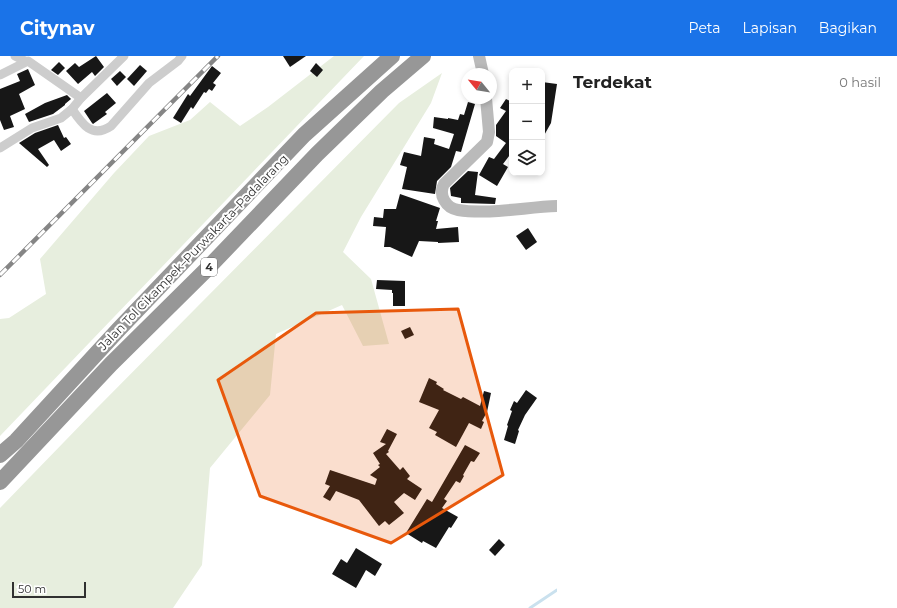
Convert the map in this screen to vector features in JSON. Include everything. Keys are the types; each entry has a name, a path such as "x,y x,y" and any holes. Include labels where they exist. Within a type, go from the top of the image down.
{"highway":[{"name":"Jalan Tol Cikampek–Purwakarta–Padalarang","path":"0,455 16,441 119,328 304,135 392,56"},
{"name":"Jalan Tol Cikampek–Purwakarta–Padalarang","path":"0,482 111,364 205,271 317,154 382,91 423,56"}],"street":[{"path":"15,56 25,61 32,62 81,98"},
{"path":"0,148 32,128 61,118 72,109 81,98 124,56"},
{"path":"72,109 80,122 88,129 98,132 105,130 111,126 149,83 178,61 182,56"},
{"path":"479,56 482,68"},
{"path":"0,75 18,67 25,61"},
{"path":"487,104 489,132 487,142 444,184 442,189 444,199 456,210 480,212 557,206"}],"highlighted area":[{"path":"458,309 503,475 391,543 260,496 218,380 316,313"}],"green space":[{"path":"334,56 364,56 0,436 0,319 9,318 46,294 40,259 114,173 149,136 190,120 210,102 240,126 268,107"},
{"path":"442,73 431,103 361,217 343,252 371,279 389,344 363,346 342,305 276,334 270,395 210,468 202,565 173,608 0,608 0,508 399,103"}],"building":[{"path":"96,56 104,67 95,76 92,72 78,84 66,71 75,63 79,67"},
{"path":"283,56 306,56 290,67"},
{"path":"59,62 65,68 58,75 51,70"},
{"path":"316,63 323,70 317,77 310,71"},
{"path":"140,65 147,71 134,86 127,79"},
{"path":"212,66 221,73 213,83 216,85 212,91 209,89 206,93 204,92 193,109 191,107 181,123 173,118 188,94 190,96"},
{"path":"28,69 35,85 19,94 25,109 10,116 14,127 4,130 0,120 0,89 20,81 17,74"},
{"path":"120,71 126,77 117,86 111,79"},
{"path":"545,82 557,84 551,123 545,134"},
{"path":"107,93 116,103 105,112 107,114 93,124 84,111"},
{"path":"67,95 71,99 53,114 29,122 25,114 45,103"},
{"path":"506,99 509,100 509,156 503,164 508,167 497,186 479,175 489,157 494,159 506,143 496,136 496,125 506,111 500,108"},
{"path":"467,104 475,104 461,152 456,151 451,167 437,181 435,194 402,189 407,167 400,165 404,152 421,156 424,137 435,139 434,144 449,149 454,134 433,128 434,117 458,120 460,114 464,115"},
{"path":"58,125 64,138 66,137 71,144 61,151 54,140 38,149 49,165 47,167 19,143 35,133"},
{"path":"468,171 478,172 475,195 496,198 495,204 461,203 461,198 451,196 450,188"},
{"path":"400,194 440,208 436,221 438,221 436,229 458,227 459,242 438,243 419,241 412,257 390,247 384,247 386,227 373,226 374,217 383,218 384,209 396,209"},
{"path":"528,228 537,242 526,250 516,236"},
{"path":"377,280 405,281 405,306 393,306 392,290 376,289"},
{"path":"410,327 414,335 405,339 401,331"},
{"path":"429,378 437,382 436,384 444,389 443,390 461,399 463,397 480,406 484,391 491,393 487,412 482,421 484,422 481,429 469,423 456,447 435,435 437,432 429,428 439,410 419,402"},
{"path":"526,390 537,398 525,415 518,430 515,444 504,440 512,411 510,410 514,401 517,403"},
{"path":"387,429 397,434 388,451 389,452 386,454 400,470 403,467 410,476 407,479 422,489 415,500 404,493 394,502 404,513 389,525 385,521 379,526 359,500 336,491 330,501 323,497 330,486 325,484 330,470 375,485 377,479 370,475 380,467 378,465 380,464 373,453 386,444 380,442"},
{"path":"465,445 480,453 474,462 471,461 460,483 456,481 444,499 447,501 442,508 458,517 451,528 449,527 436,548 423,541 422,543 406,533 427,499 432,502"},
{"path":"499,539 505,545 495,556 489,550"},
{"path":"356,548 382,564 375,576 366,570 356,588 332,574 341,559 347,563"}],"waterway":[{"path":"530,608 557,590"}],"railway":[{"path":"0,275 218,56"}]}
